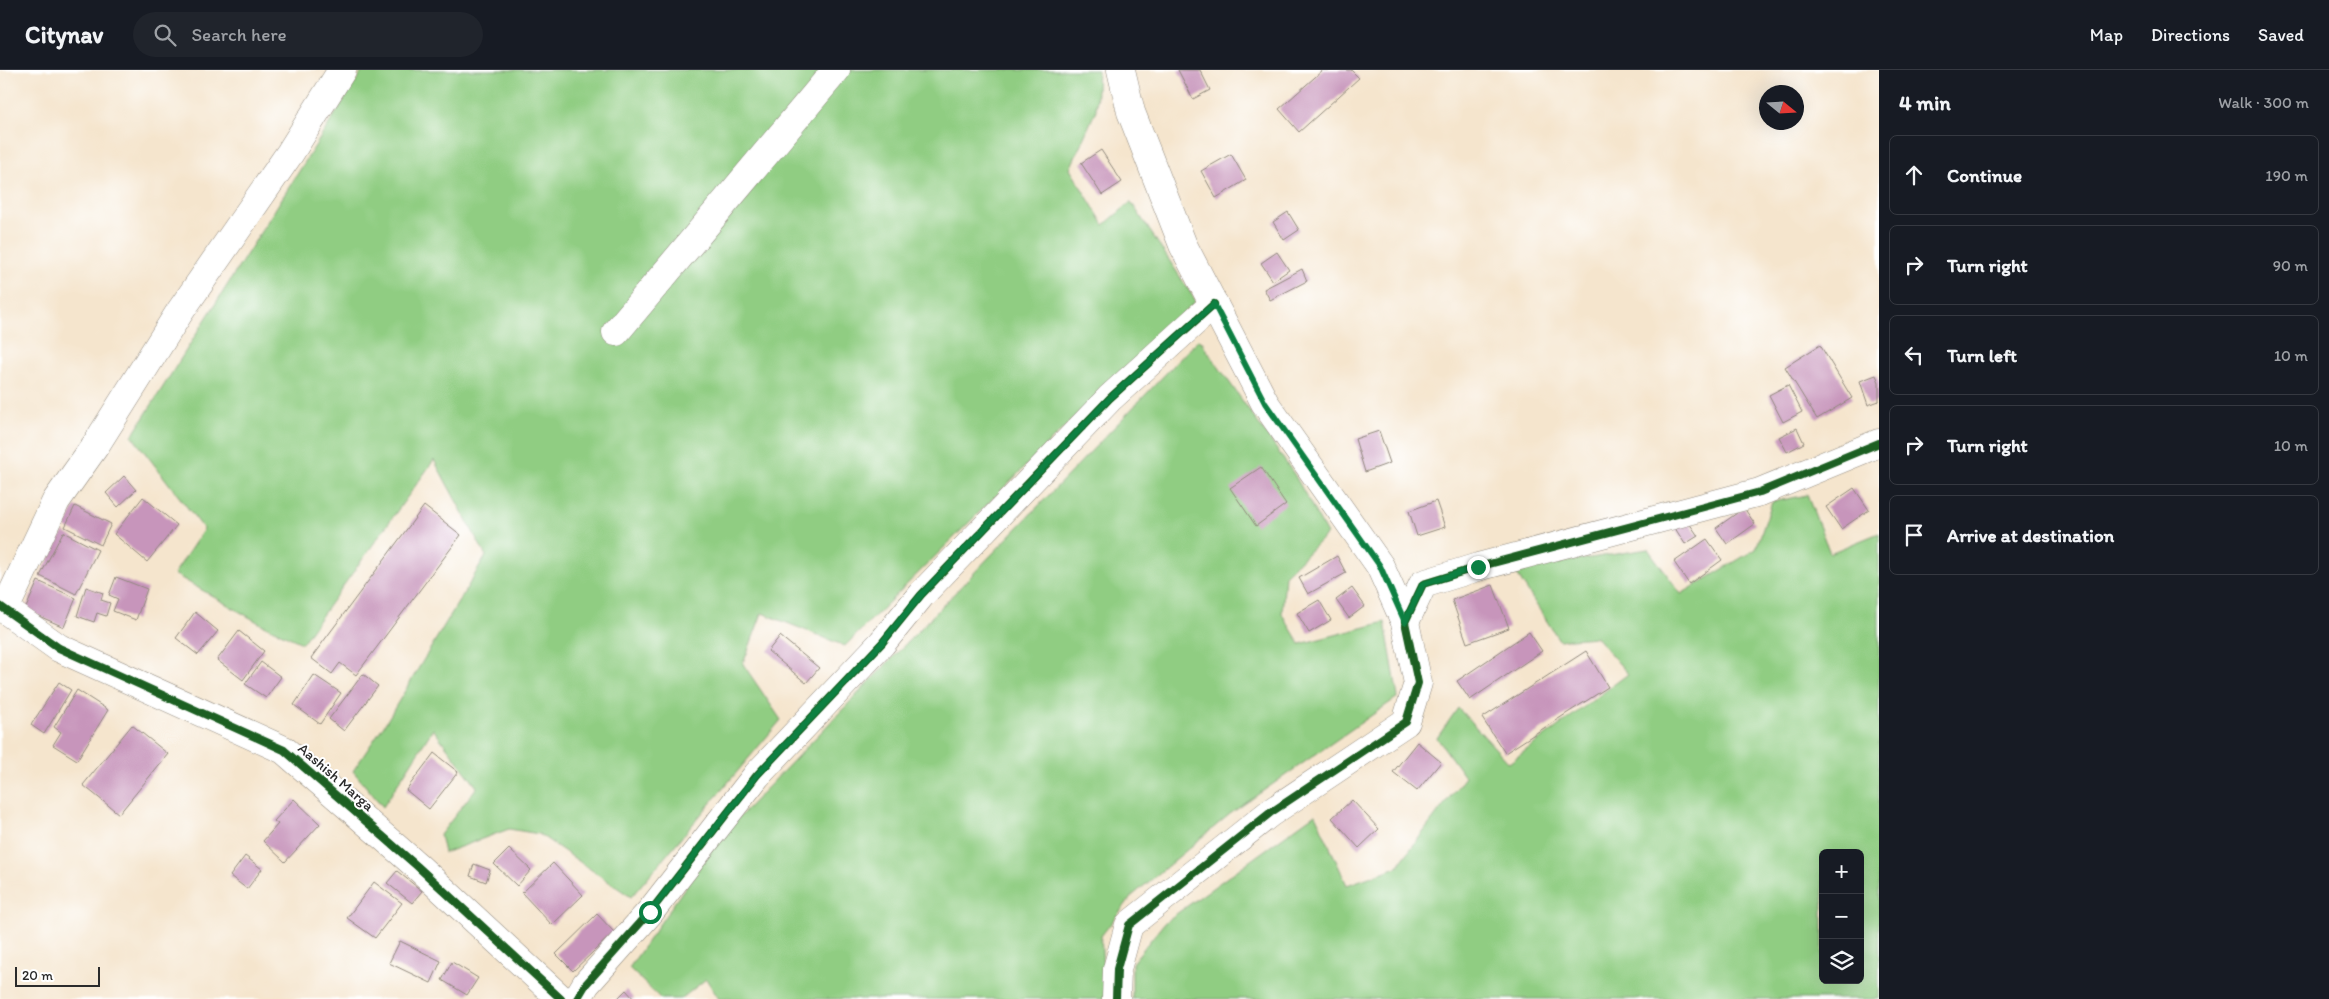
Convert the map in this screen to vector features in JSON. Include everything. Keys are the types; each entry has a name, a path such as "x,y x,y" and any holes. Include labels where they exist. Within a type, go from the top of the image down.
{"street":[{"path":"2,608 56,501 95,446 179,313 280,169 342,70"},
{"path":"616,332 836,70"},
{"path":"1116,999 1117,969 1129,925 1270,813 1406,722 1418,683 1405,622 1380,566 1265,403 1183,246 1131,112 1121,70"},
{"path":"577,999 586,984 650,912 757,775 882,643 921,595 1110,398 1214,304"},
{"path":"1405,622 1423,584 1478,567 1760,492 1879,443"},
{"name":"Aashish Marga","path":"2,608 59,648 284,750 417,866 561,999"}],"green space":[{"path":"363,70 1098,70 1096,110 1070,169 1104,225 1131,202 1196,301 1077,415 845,646 762,613 743,664 781,720 631,897 539,834 509,829 444,853 440,835 477,787 433,729 383,807 353,771 388,719 486,556 434,460 302,643 261,624 174,574 204,529 132,436"},
{"path":"1199,339 1294,474 1327,534 1285,575 1282,614 1300,644 1385,622 1398,697 1230,814 1133,895 1101,936 1105,999 719,999 706,979 681,999 661,999 629,968 720,837"},
{"path":"1807,495 1830,553 1879,533 1879,999 1132,999 1132,963 1165,922 1315,814 1347,885 1397,867 1465,777 1437,738 1458,708 1509,763 1628,674 1596,637 1559,640 1514,570 1648,549 1681,594 1756,549 1772,502"}],"building":[{"path":"1178,70 1200,70 1210,90 1193,99"},
{"path":"1323,70 1351,70 1359,78 1299,132 1279,109"},
{"path":"1101,150 1122,182 1102,195 1081,163"},
{"path":"1231,154 1246,180 1216,198 1201,171"},
{"path":"1288,212 1299,230 1284,240 1273,222"},
{"path":"1277,252 1289,270 1273,281 1261,263"},
{"path":"1302,269 1307,281 1270,300 1264,289"},
{"path":"1820,345 1852,398 1817,419 1785,367"},
{"path":"1876,375 1879,382 1879,401 1868,405 1860,381"},
{"path":"1788,385 1802,412 1783,422 1769,395"},
{"path":"1797,428 1804,443 1787,452 1779,437"},
{"path":"1379,431 1390,463 1365,472 1355,439"},
{"path":"1261,467 1286,504 1256,526 1230,488"},
{"path":"124,476 136,490 118,507 106,493"},
{"path":"1854,488 1869,510 1841,529 1826,507"},
{"path":"143,497 177,525 147,562 114,534"},
{"path":"1436,501 1445,527 1417,536 1409,511"},
{"path":"75,506 111,524 101,545 65,527"},
{"path":"424,506 461,535 356,675 340,663 332,674 311,658"},
{"path":"1744,508 1755,524 1727,544 1716,528"},
{"path":"1685,517 1698,536 1685,544 1673,525"},
{"path":"63,532 98,550 76,594 40,576"},
{"path":"1707,539 1722,560 1689,584 1674,562"},
{"path":"1337,556 1346,573 1308,594 1299,578"},
{"path":"116,577 147,589 136,620 113,611 118,599 109,595"},
{"path":"38,581 76,598 64,627 25,610"},
{"path":"1493,585 1509,628 1467,643 1452,600"},
{"path":"86,587 103,593 101,600 110,603 106,616 97,613 94,622 77,616"},
{"path":"1352,588 1365,606 1349,618 1336,600"},
{"path":"1319,600 1331,620 1309,633 1297,613"},
{"path":"195,612 218,631 198,655 176,638"},
{"path":"239,631 264,651 243,680 217,660"},
{"path":"1529,632 1542,651 1470,700 1457,681"},
{"path":"780,636 819,668 806,683 768,651"},
{"path":"1586,651 1608,687 1505,753 1482,718"},
{"path":"261,662 281,677 266,698 245,684"},
{"path":"363,674 378,686 344,731 329,719"},
{"path":"314,675 341,693 320,724 294,705"},
{"path":"59,682 71,690 44,734 31,725"},
{"path":"77,690 108,710 77,760 53,745 61,732 54,727"},
{"path":"132,725 168,754 119,814 83,785"},
{"path":"1417,742 1441,762 1417,791 1393,772"},
{"path":"434,753 458,772 429,809 406,790"},
{"path":"294,799 320,824 285,862 263,841 278,824 274,821"},
{"path":"1352,800 1379,829 1359,848 1332,818"},
{"path":"509,849 531,870 517,886 494,864"},
{"path":"245,856 262,869 247,889 230,876"},
{"path":"553,863 583,895 552,925 522,893"},
{"path":"474,864 490,870 486,882 470,876"},
{"path":"397,871 422,891 412,903 387,883"},
{"path":"374,882 402,903 375,938 347,918"},
{"path":"597,914 614,932 573,971 556,954"},
{"path":"400,941 441,961 431,983 389,963"},
{"path":"452,962 478,978 467,995 442,980"},
{"path":"626,990 634,999 617,999"}],"cycle path":[{"path":"577,999 586,984 650,912 757,775 882,643 921,595 1110,398 1214,304"},
{"path":"1116,999 1117,969 1129,925 1270,813 1406,722 1418,683 1405,622 1423,584 1478,567 1760,492 1879,443"},
{"path":"0,606 59,648 284,750 417,866 561,999"}],"route":[{"path":"650,912 757,775 826,699 882,643 921,595 1110,398 1214,304 1265,403 1380,566 1405,622 1423,584 1478,567"}]}
